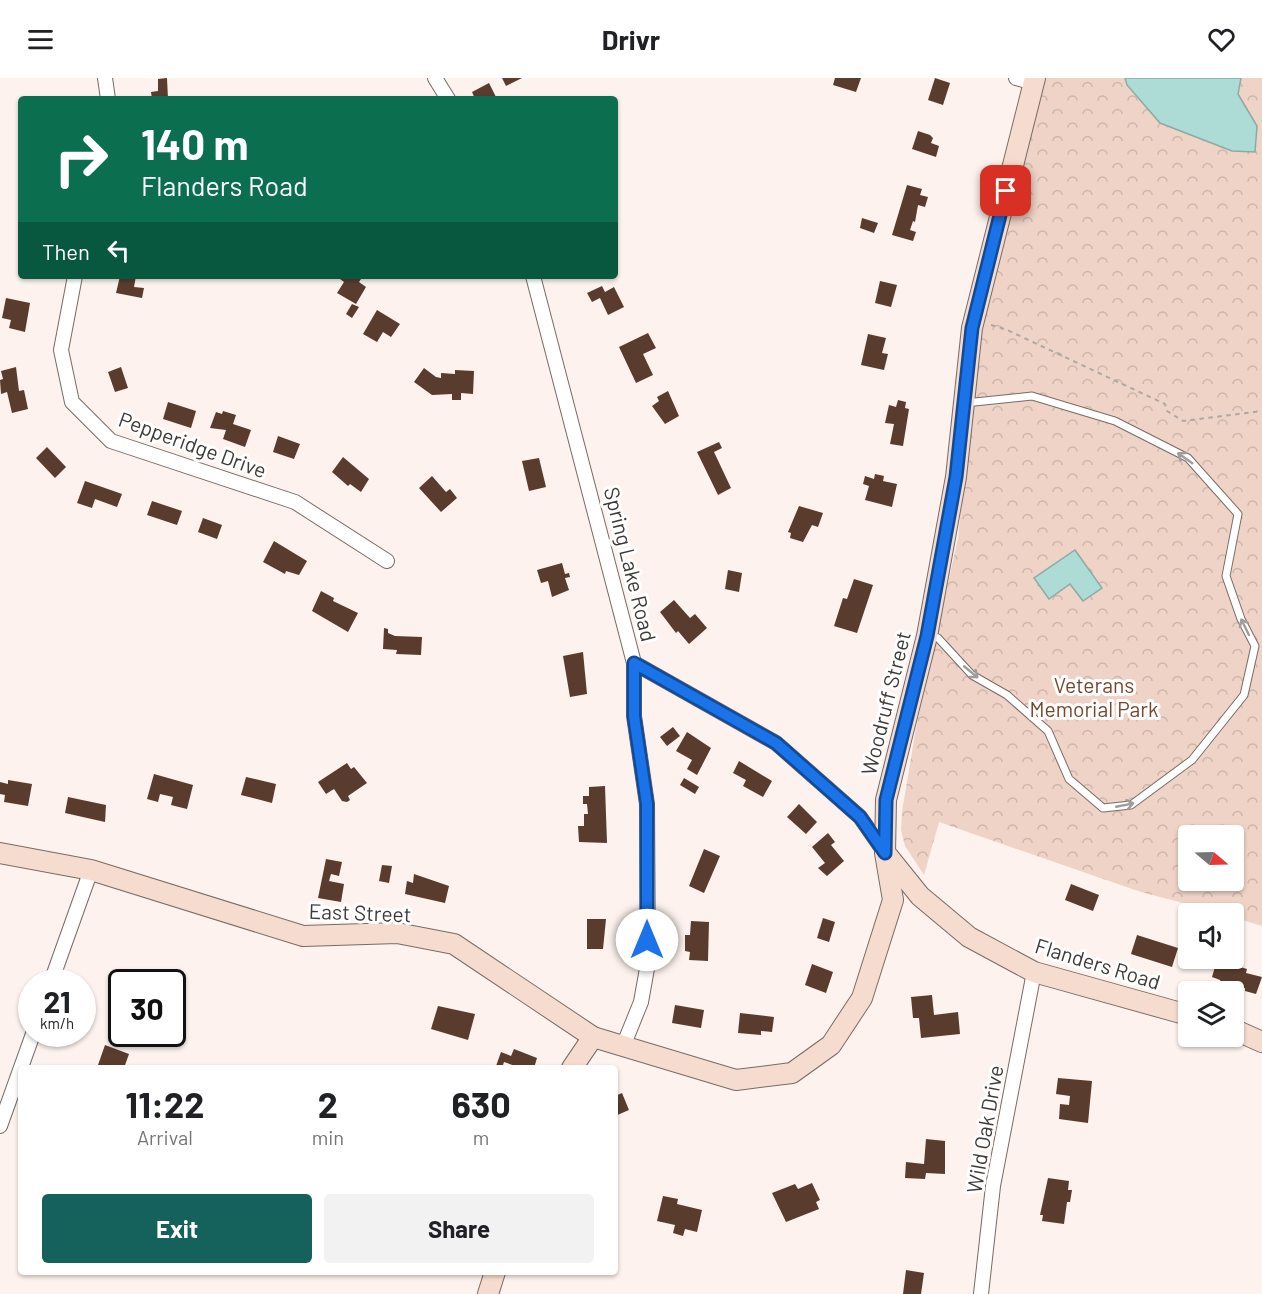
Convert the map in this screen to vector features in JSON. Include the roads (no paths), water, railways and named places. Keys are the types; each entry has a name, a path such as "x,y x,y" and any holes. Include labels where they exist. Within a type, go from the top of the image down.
{"street":[{"path":"105,78 108,96"},
{"path":"435,78 446,96"},
{"name":"Woodruff Street","path":"593,1037 624,1044 736,1080 792,1073 831,1045 862,998 893,900 885,853 886,800 927,636 956,477 974,320 1028,80"},
{"name":"Pepperidge Drive","path":"74,279 61,350 72,402 111,441 294,502 387,561"},
{"name":"Spring Lake Road","path":"534,279 634,663 634,716 647,804 648,963 641,1002 624,1044"},
{"name":"Flanders Road","path":"634,663 776,743 860,817 885,853 920,896 969,937 1035,972 1178,1012"},
{"name":"East Street","path":"0,853 91,870 303,936 397,933 454,944 593,1037"},
{"path":"56,969 91,870"},
{"name":"Wild Oak Drive","path":"981,1294 993,1186 1035,972"},
{"path":"1244,1034 1262,1042"},
{"path":"574,1065 593,1037"},
{"path":"22,1065 28,1047"},
{"path":"0,1125 18,1075"},
{"path":"488,1294 494,1275"}],"lane":[{"path":"927,636 938,638 972,675 1006,695 1048,731 1069,779 1103,807 1131,805 1192,760 1244,695 1255,646 1241,619 1226,576 1238,514 1188,458 1116,420 1032,396 964,403"}],"water":[{"path":"1125,78 1241,78 1238,94 1257,126 1255,152 1232,151 1160,123 1127,85"},
{"path":"1075,550 1102,588 1083,601 1070,584 1049,599 1034,578"}],"park label":[{"name":"Veterans Memorial Park","path":"1094,696"}]}
